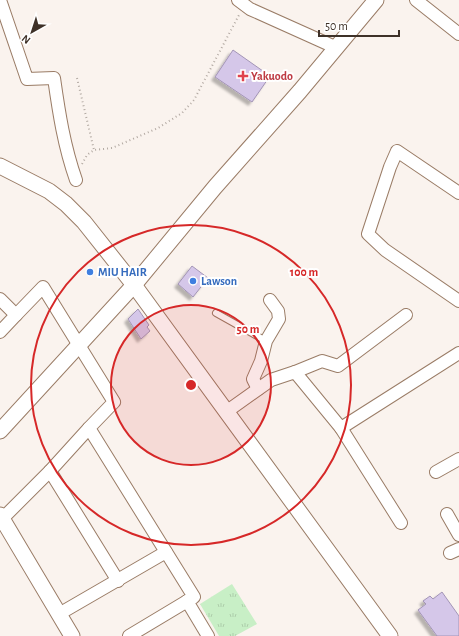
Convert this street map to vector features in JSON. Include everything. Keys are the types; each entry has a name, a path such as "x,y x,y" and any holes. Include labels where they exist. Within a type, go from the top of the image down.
{"street":[{"path":"0,0 27,79 54,78 61,129 67,155 76,180"},
{"path":"238,0 254,5 337,48"},
{"path":"0,432 134,286 215,187 337,48 376,0"},
{"path":"416,0 459,34"},
{"path":"459,193 397,151 390,167 368,234 386,250 459,302"},
{"path":"0,166 27,179 66,204 84,222 134,286 390,636"},
{"path":"0,332 44,287 114,402 88,428 50,471 1,518 72,636"},
{"path":"0,299 16,315"},
{"path":"258,389 253,380 261,361 266,341 279,319 278,311 270,300"},
{"path":"226,412 271,380 322,361 338,366 406,315"},
{"path":"341,428 459,353"},
{"path":"295,372 341,428 401,523"},
{"path":"88,428 194,597 129,636"},
{"path":"436,472 459,459"},
{"path":"50,471 118,581"},
{"path":"447,514 459,535"},
{"path":"59,614 166,552"},
{"path":"187,601 208,636"}],"lane":[{"path":"216,313 266,341"}],"path":[{"path":"76,180 87,155 94,150 112,148 158,128 182,113 194,100 240,13 254,5"},
{"path":"77,78 94,150"}],"green space":[{"path":"232,584 257,624 235,636 219,636 200,604"}],"building":[{"name":"Yakuodo","path":"233,50 270,76 252,102 215,77"},
{"name":"Lawson","path":"192,266 208,278 193,297 178,284"},
{"path":"138,309 149,325 147,327 150,331 141,339 128,319"},
{"path":"442,592 459,616 459,636 437,636 418,610 426,604 423,601 430,596 433,599"}],"place":[{"name":"Yakuodo","path":"243,76"},
{"name":"MIU HAIR","path":"90,272"},
{"name":"Lawson","path":"193,281"}]}
